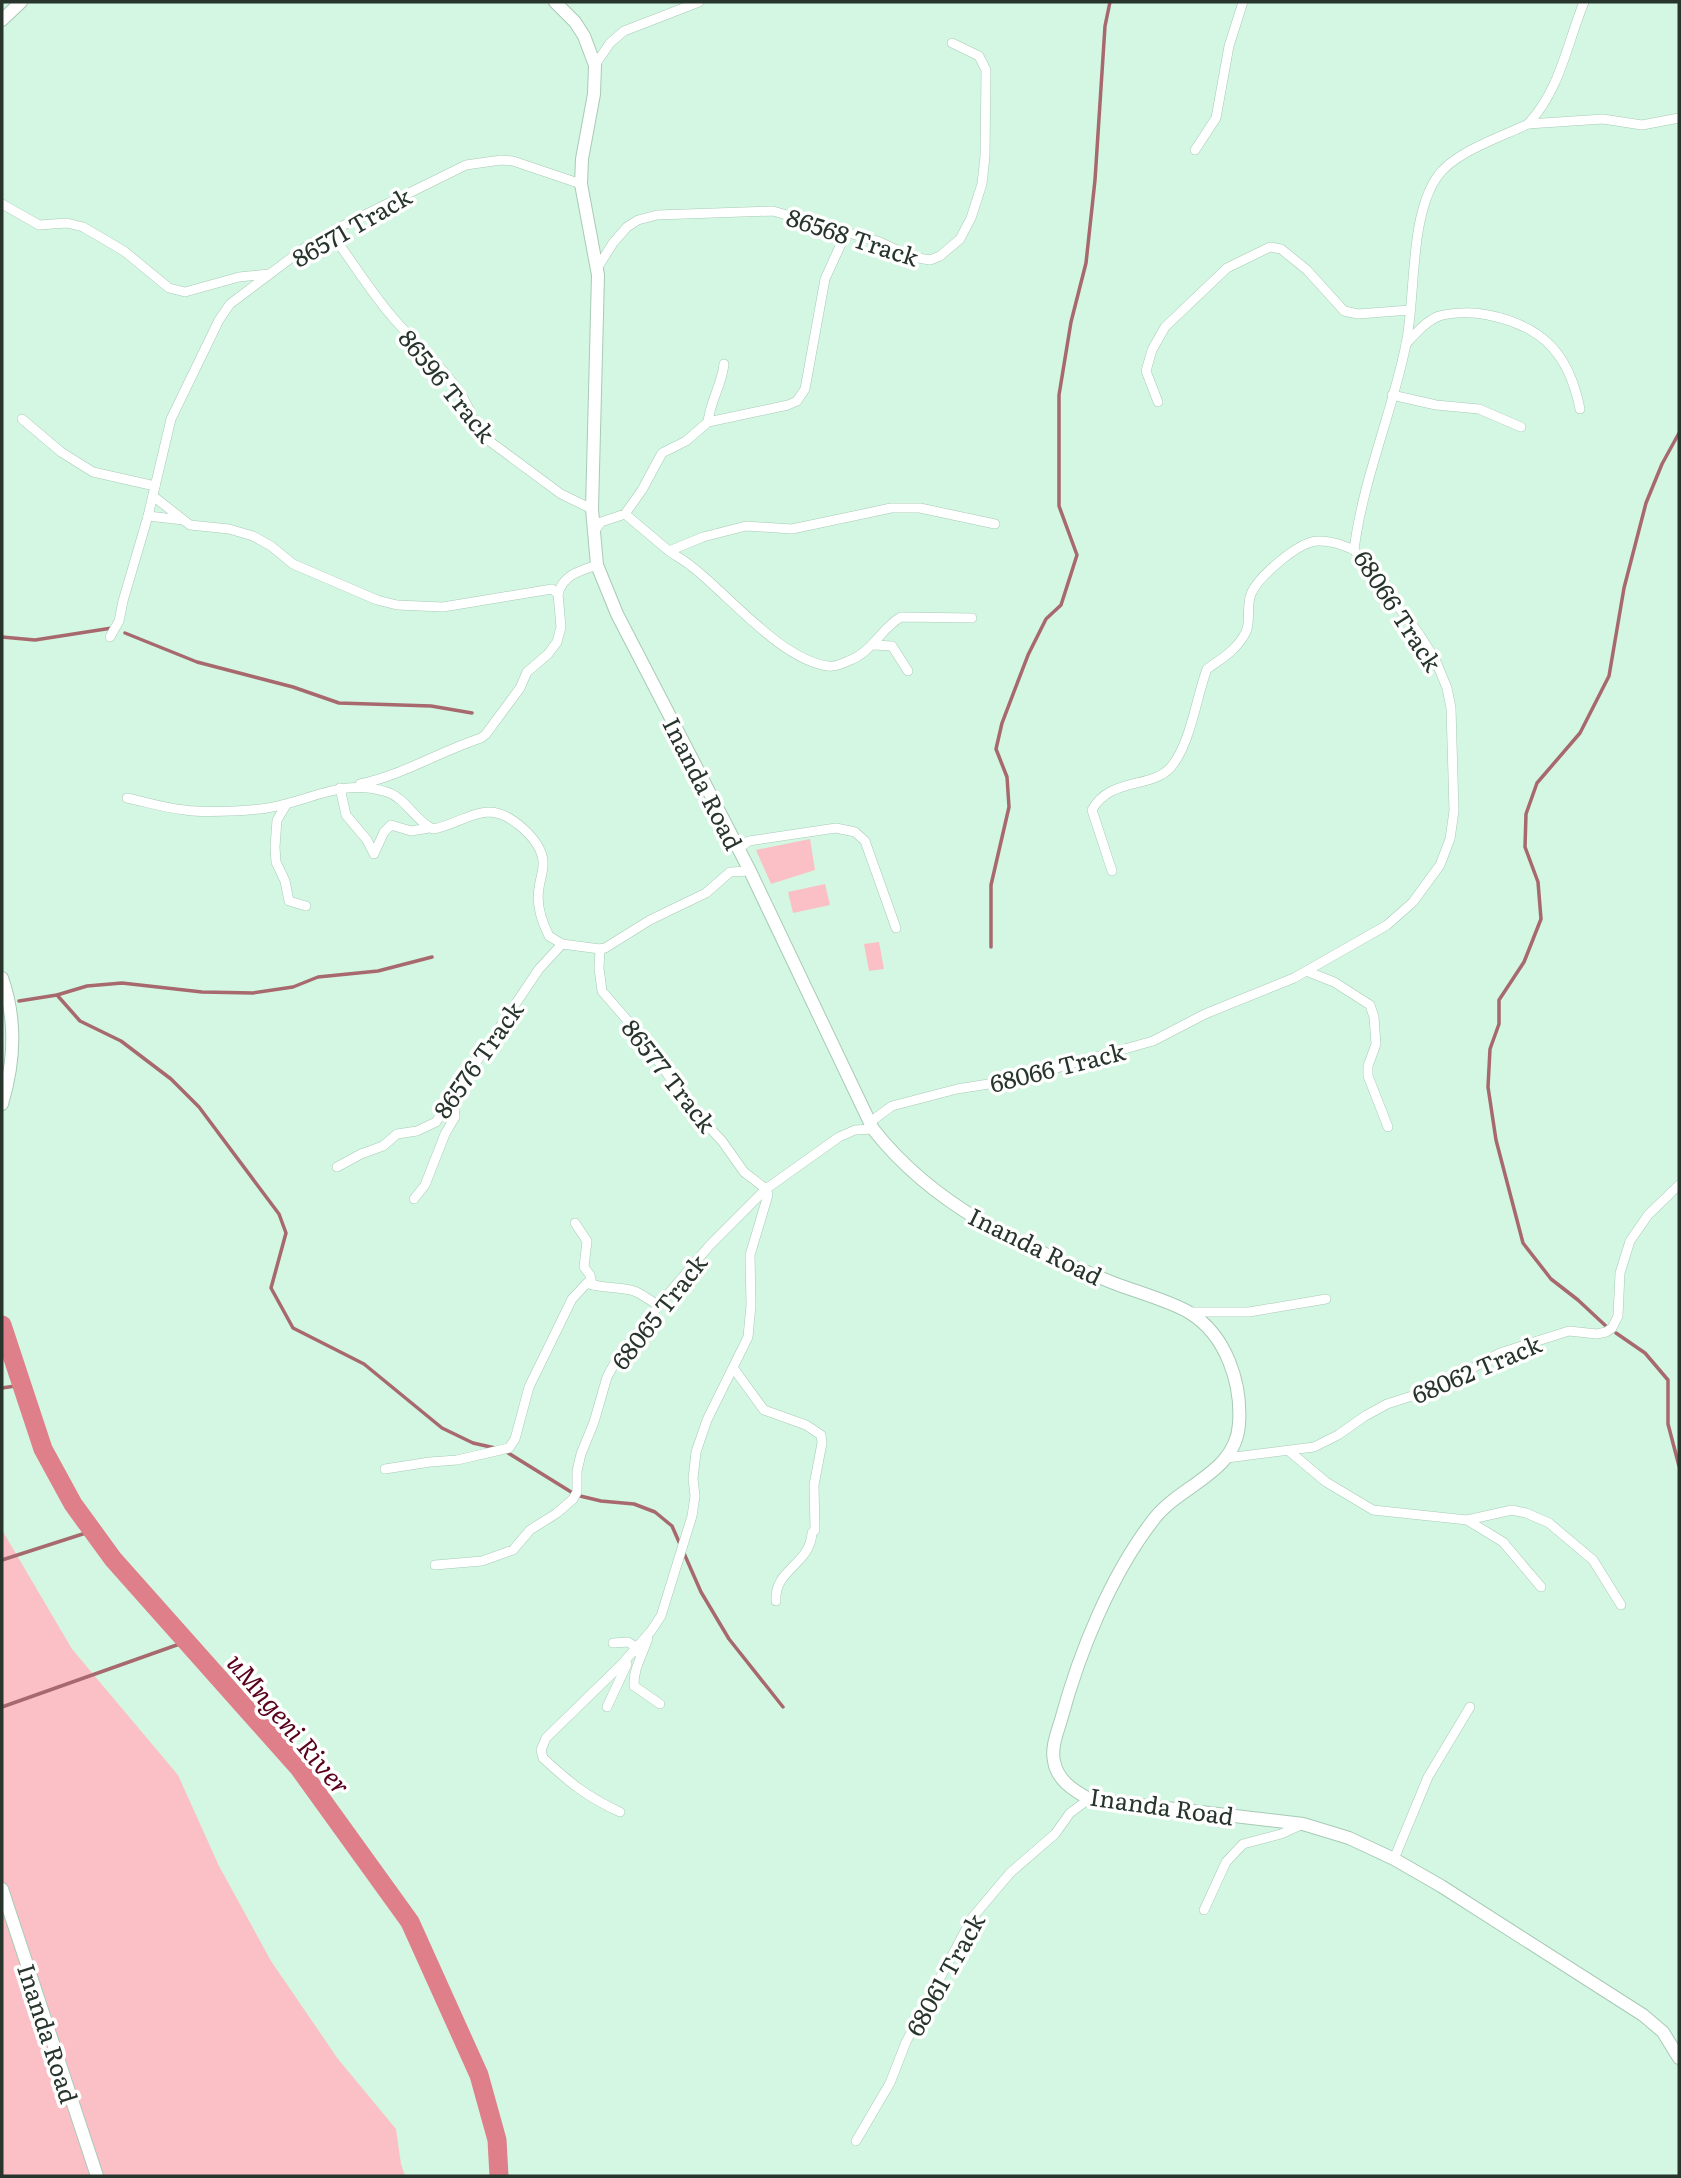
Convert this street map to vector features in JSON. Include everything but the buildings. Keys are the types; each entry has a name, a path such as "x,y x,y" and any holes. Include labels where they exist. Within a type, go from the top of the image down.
{"street":[{"path":"2,20 20,2"},
{"name":"Inanda Road","path":"555,2 575,22 584,36 595,65 594,94 580,184 598,275 592,509 597,565 617,614 750,871 872,1126 891,1152 919,1180 991,1228 1108,1281 1189,1312 1209,1329 1223,1347 1235,1381 1239,1425 1234,1445 1227,1458 1156,1516 1115,1582 1087,1642 1056,1737 1053,1759 1060,1777 1088,1798 1303,1824 1349,1838 1394,1859 1441,1886 1643,2015 1663,2032 1679,2058"},
{"path":"595,65 610,43 624,31 699,2"},
{"path":"1195,149 1216,118 1229,46 1243,2"},
{"name":"68066 Track","path":"872,1126 892,1106 957,1089 1014,1080 1143,1045 1205,1014 1306,971 1387,925 1413,902 1440,865 1450,839 1454,811 1451,708 1443,676 1417,631 1354,550 1361,503 1406,344 1418,234 1436,178 1458,158 1528,124 1541,108 1559,74 1571,44 1581,4"},
{"name":"86568 Track","path":"598,275 598,267 627,227 638,220 657,215 773,211 880,242 912,257 930,260 950,250 960,239 975,209 982,184 986,70 979,56 952,43"},
{"path":"1528,124 1603,119 1642,125 1679,118"},
{"name":"86571 Track","path":"110,637 119,621 148,516 170,419 219,320 230,304 307,246 446,173 481,162 513,161 580,184"},
{"path":"2,204 38,225 67,223 83,227 124,251 176,291 185,292 239,277 271,274"},
{"name":"86596 Track","path":"331,233 393,319 442,370 468,405 469,413 488,440 561,494 592,509"},
{"path":"594,532 601,522 625,514 662,453 685,441 708,422 773,410 801,397 805,389 825,279 846,233"},
{"path":"1158,402 1146,372 1156,342 1165,327 1227,268 1270,247 1281,250 1307,270 1344,311 1358,314 1410,310"},
{"path":"1406,344 1440,316 1481,314 1517,323 1534,331 1555,350 1575,384 1580,409"},
{"path":"708,422 711,401 720,386 724,364"},
{"path":"1392,395 1436,405 1479,409 1521,427"},
{"path":"22,419 61,452 93,472 155,486"},
{"path":"153,496 194,527 229,529 254,536 301,568 336,581 358,594 397,605 443,607 552,589 558,594"},
{"path":"668,551 703,537 746,526 792,529 869,512 904,508 937,511 995,524"},
{"path":"625,514 668,551 690,565 789,651 809,660 832,666 852,660 874,645 893,622 905,616 972,618"},
{"path":"148,516 183,520"},
{"path":"1112,871 1092,810 1099,799 1131,783 1157,778 1171,767 1196,710 1206,671 1227,656 1245,633 1248,624 1247,606 1252,591 1290,554 1314,541 1337,543 1354,550"},
{"path":"127,798 186,811 250,810 287,804 376,781 481,738 520,688 527,672 548,654 557,642 561,627 558,594 560,585 574,572 597,565"},
{"path":"874,645 892,646 908,671"},
{"path":"345,787 370,788 390,793 429,828"},
{"path":"345,787 346,815 368,840 374,854 384,832 391,825 411,831 439,828 488,812 519,823 542,856 538,896 541,915 549,936 562,944 600,950 615,944 650,920 706,893 730,873 750,871"},
{"path":"287,804 281,809 277,820 276,862 285,881 289,901 306,906"},
{"path":"738,849 748,841 816,830 843,829 855,832 862,838 883,887 896,928"},
{"name":"86576 Track","path":"337,1167 383,1146 397,1134 417,1131 436,1122 539,969 562,944"},
{"name":"86577 Track","path":"600,950 599,981 602,992 620,1010 676,1089 722,1141 744,1172 766,1189"},
{"path":"1306,971 1335,982 1370,1005 1374,1017 1376,1045 1367,1076 1388,1126"},
{"path":"2,978 9,997 13,1046 2,1104"},
{"path":"414,1199 425,1185 445,1134 455,1117 453,1096"},
{"name":"68065 Track","path":"435,1566 482,1561 506,1553 519,1545 530,1530 573,1499 578,1492 579,1462 607,1377 618,1357 659,1305 710,1245 766,1189 839,1136 872,1126"},
{"name":"68062 Track","path":"1227,1458 1289,1451 1325,1443 1387,1404 1434,1389 1500,1353 1569,1331 1597,1334 1610,1330 1618,1316 1620,1273 1630,1241 1648,1215 1679,1185"},
{"path":"660,1704 634,1686 635,1671 650,1633 661,1616 689,1531 695,1496 693,1479 696,1452 707,1420 748,1337 751,1305 750,1255 767,1198 766,1189"},
{"path":"575,1223 587,1241 584,1267 590,1275 592,1285"},
{"path":"385,1469 457,1460 509,1448 515,1439 529,1387 563,1316 580,1288 587,1283 637,1292 659,1305"},
{"path":"1189,1312 1249,1312 1326,1299"},
{"path":"734,1369 764,1410 806,1425 819,1432 823,1440 815,1474 816,1530 812,1533 808,1550 777,1584 776,1601"},
{"path":"1289,1451 1326,1482 1373,1510 1467,1520 1512,1510 1549,1523 1593,1560 1621,1605"},
{"path":"1467,1520 1503,1542 1541,1587"},
{"path":"621,1812 598,1803 582,1792 543,1758 541,1750 545,1738 621,1665 650,1633"},
{"path":"613,1643 628,1642 636,1647"},
{"path":"607,1707 636,1647"},
{"path":"1394,1859 1428,1777 1470,1707"},
{"name":"68061 Track","path":"856,2141 890,2083 906,2042 972,1918 1010,1874 1055,1834 1070,1813 1088,1798"},
{"path":"1203,1910 1226,1862 1242,1844 1280,1834 1303,1824"},
{"name":"Inanda Road","path":"2,1889 97,2176"}],"shaded area":[{"path":"810,839 815,870 771,884 756,850"},
{"path":"825,884 830,905 793,913 788,892"},
{"path":"879,942 884,969 869,971 864,944"},
{"path":"2,1530 72,1649 178,1775 219,1866 271,1961 338,2059 396,2129 405,2176 2,2176"}],"waterway":[{"path":"991,947 991,885 1009,807 1007,777 996,749 1002,723 1028,655 1046,619 1061,605 1077,555 1059,506 1059,395 1071,322 1086,263 1095,180 1105,26 1110,2"},
{"path":"1608,1328 1551,1279 1523,1243 1496,1140 1488,1087 1490,1049 1499,1024 1499,1000 1524,962 1541,919 1538,882 1525,847 1526,814 1537,783 1580,733 1609,676 1624,588 1646,503 1662,464 1679,433"},
{"path":"2,637 35,640 112,628"},
{"path":"125,633 197,662 293,687 339,703 431,706 472,713"},
{"path":"19,1001 57,995 87,986 122,983 202,992 253,993 293,987 318,977 378,971 432,957"},
{"path":"57,995 80,1021 121,1041 171,1079 199,1107 279,1214 286,1233 271,1288 293,1328 364,1364 442,1428 473,1443 495,1448"},
{"name":"uMngeni River","path":"2,1325 43,1449 73,1504 113,1559 299,1768 410,1922 479,2075 497,2140 499,2176"},
{"path":"1616,1333 1645,1353 1668,1380 1668,1424 1679,1466"},
{"path":"2,1388 22,1385"},
{"path":"505,1451 576,1495 634,1504 655,1512 672,1526 701,1592 729,1639 783,1707"},
{"path":"2,1560 92,1531"},
{"path":"2,1707 188,1641"}]}
